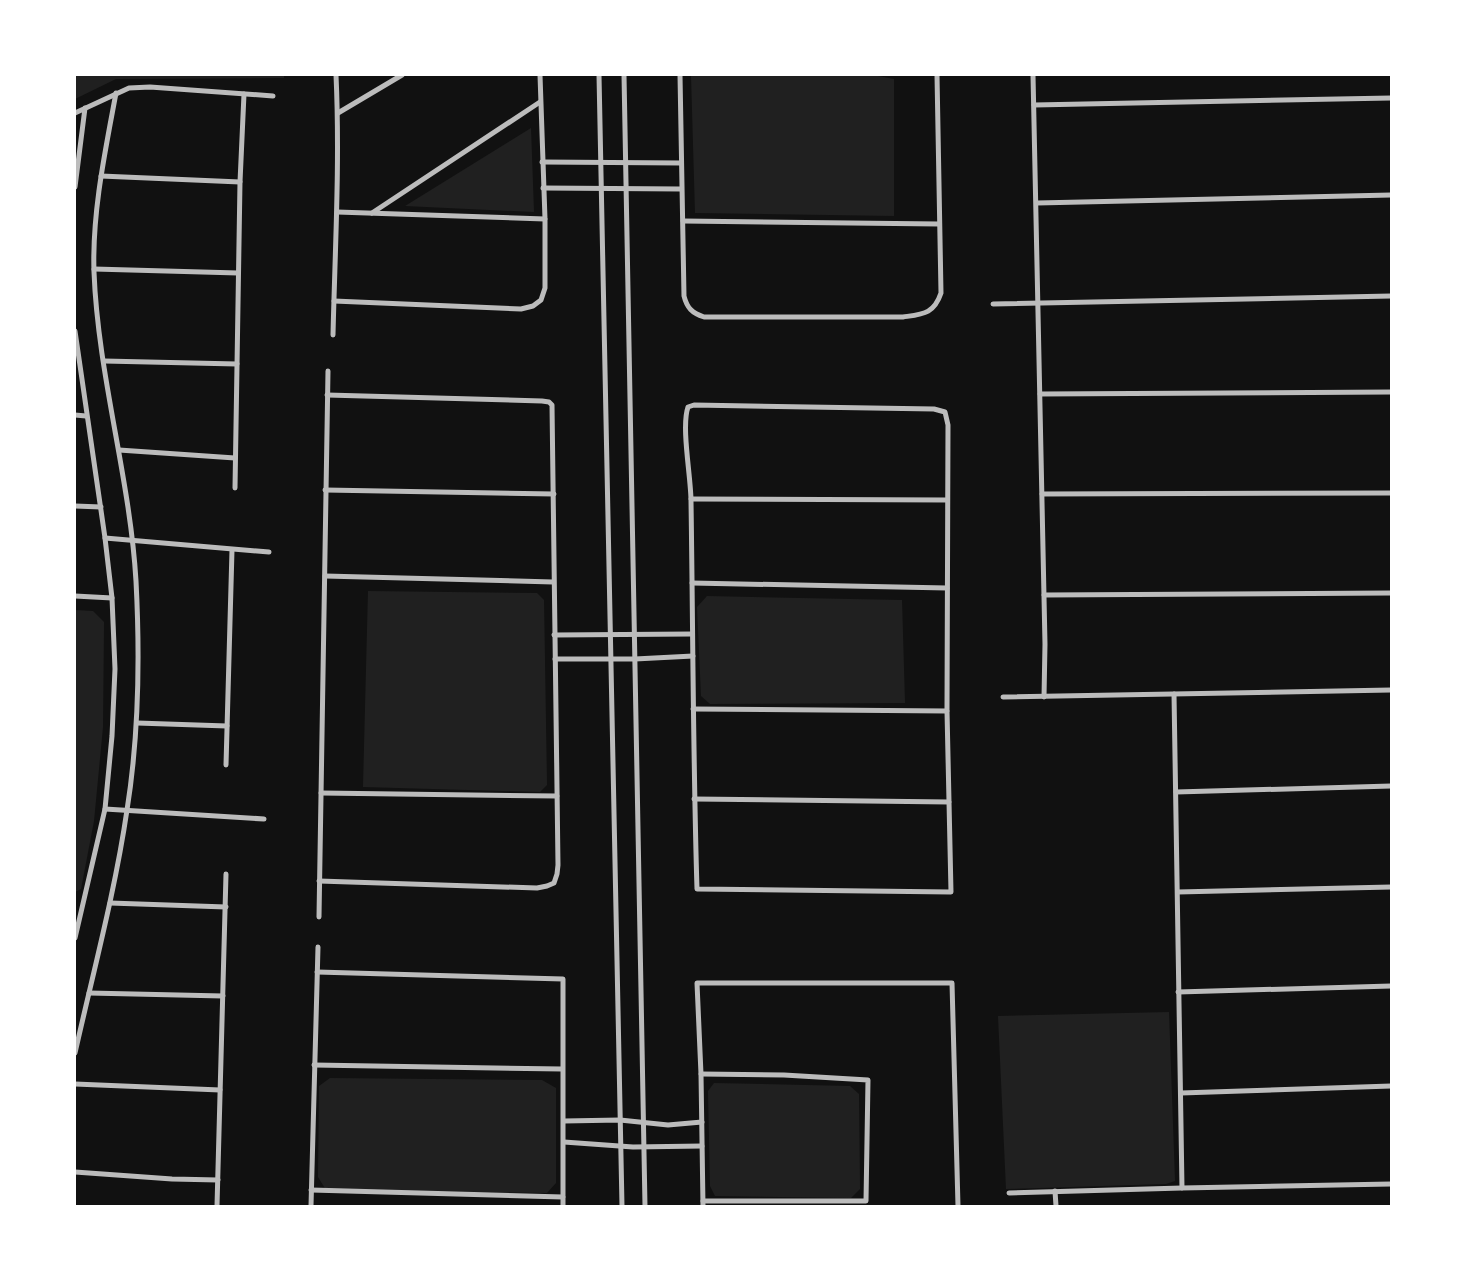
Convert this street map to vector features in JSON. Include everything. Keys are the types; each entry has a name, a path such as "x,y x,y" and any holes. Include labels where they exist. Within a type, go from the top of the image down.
{"street":[{"path":"333,335 337,212 338,113 336,75"},
{"path":"338,113 402,75"},
{"path":"334,301 521,309 533,306 540,300 545,288 545,219 540,75"},
{"path":"599,75 622,1206"},
{"path":"624,75 645,1206"},
{"path":"680,75 684,296 687,306 694,313 704,316 903,317 923,314 934,308 941,293 937,75"},
{"path":"1033,75 1039,304 1045,644 1044,697"},
{"path":"75,113 129,88 150,86 273,96"},
{"path":"75,1053 110,902 127,810 136,723 136,599 132,541 98,324 94,269 101,176 116,94"},
{"path":"234,488 240,182 244,94"},
{"path":"1034,105 1391,98"},
{"path":"372,213 540,102"},
{"path":"75,187 85,108"},
{"path":"542,162 681,163"},
{"path":"101,176 240,182"},
{"path":"543,188 681,189"},
{"path":"1037,203 1391,194"},
{"path":"337,212 545,219"},
{"path":"683,221 939,224"},
{"path":"94,269 238,273"},
{"path":"993,304 1391,296"},
{"path":"75,331 86,416 101,507 112,598 114,699 105,809 75,938"},
{"path":"104,361 237,364"},
{"path":"319,917 328,372"},
{"path":"1040,394 1391,392"},
{"path":"319,880 537,888 554,883 557,874 552,405 548,402 327,395"},
{"path":"694,405 940,410 945,412 948,420 947,588 951,892 697,889 694,799 691,498 686,417 688,407 694,405"},
{"path":"75,415 86,416"},
{"path":"119,450 235,458"},
{"path":"325,490 554,494"},
{"path":"1042,494 1391,493"},
{"path":"691,498 947,500"},
{"path":"75,506 101,507"},
{"path":"105,538 269,552"},
{"path":"226,765 232,550"},
{"path":"325,576 553,582"},
{"path":"692,584 947,588"},
{"path":"1044,595 1391,593"},
{"path":"75,596 112,598"},
{"path":"554,635 692,634"},
{"path":"555,659 635,659 693,656"},
{"path":"1004,697 1391,690"},
{"path":"1174,694 1182,1188"},
{"path":"693,709 948,711"},
{"path":"136,723 228,726"},
{"path":"1176,792 1391,786"},
{"path":"321,793 557,796"},
{"path":"694,799 949,802"},
{"path":"105,809 264,820"},
{"path":"218,1206 226,874"},
{"path":"1178,892 1391,886"},
{"path":"75,902 83,903"},
{"path":"110,902 226,907"},
{"path":"311,1206 318,947"},
{"path":"317,972 563,979 563,1206"},
{"path":"701,1074 868,1080 866,1201 703,1203 701,1074 697,983 952,983 958,1206"},
{"path":"1178,992 1391,986"},
{"path":"89,993 223,996"},
{"path":"314,1065 562,1069"},
{"path":"75,1084 220,1090"},
{"path":"1181,1093 1391,1086"},
{"path":"564,1121 620,1120 679,1125 702,1122"},
{"path":"564,1142 620,1147 702,1146"},
{"path":"75,1172 172,1180 218,1180"},
{"path":"1009,1193 1391,1184"},
{"path":"311,1190 563,1196"},
{"path":"1055,1191 1056,1206"}],"shaded area":[{"path":"75,75 284,75 284,78 116,79 75,99"},
{"path":"691,75 873,75 894,79 894,216 695,213"},
{"path":"531,128 534,212 405,206"},
{"path":"368,591 537,593 544,600 547,785 540,792 363,787"},
{"path":"707,596 902,600 905,703 710,704 701,696 697,607"},
{"path":"75,610 93,611 104,622 103,727 94,821 81,889 75,892"},
{"path":"1169,1012 1175,1181 1166,1184 1006,1189 998,1016"},
{"path":"330,1078 542,1080 556,1088 556,1183 547,1193 326,1190 318,1177 319,1086"},
{"path":"714,1083 850,1086 859,1094 860,1189 851,1198 715,1196 710,1186 708,1091"}]}
